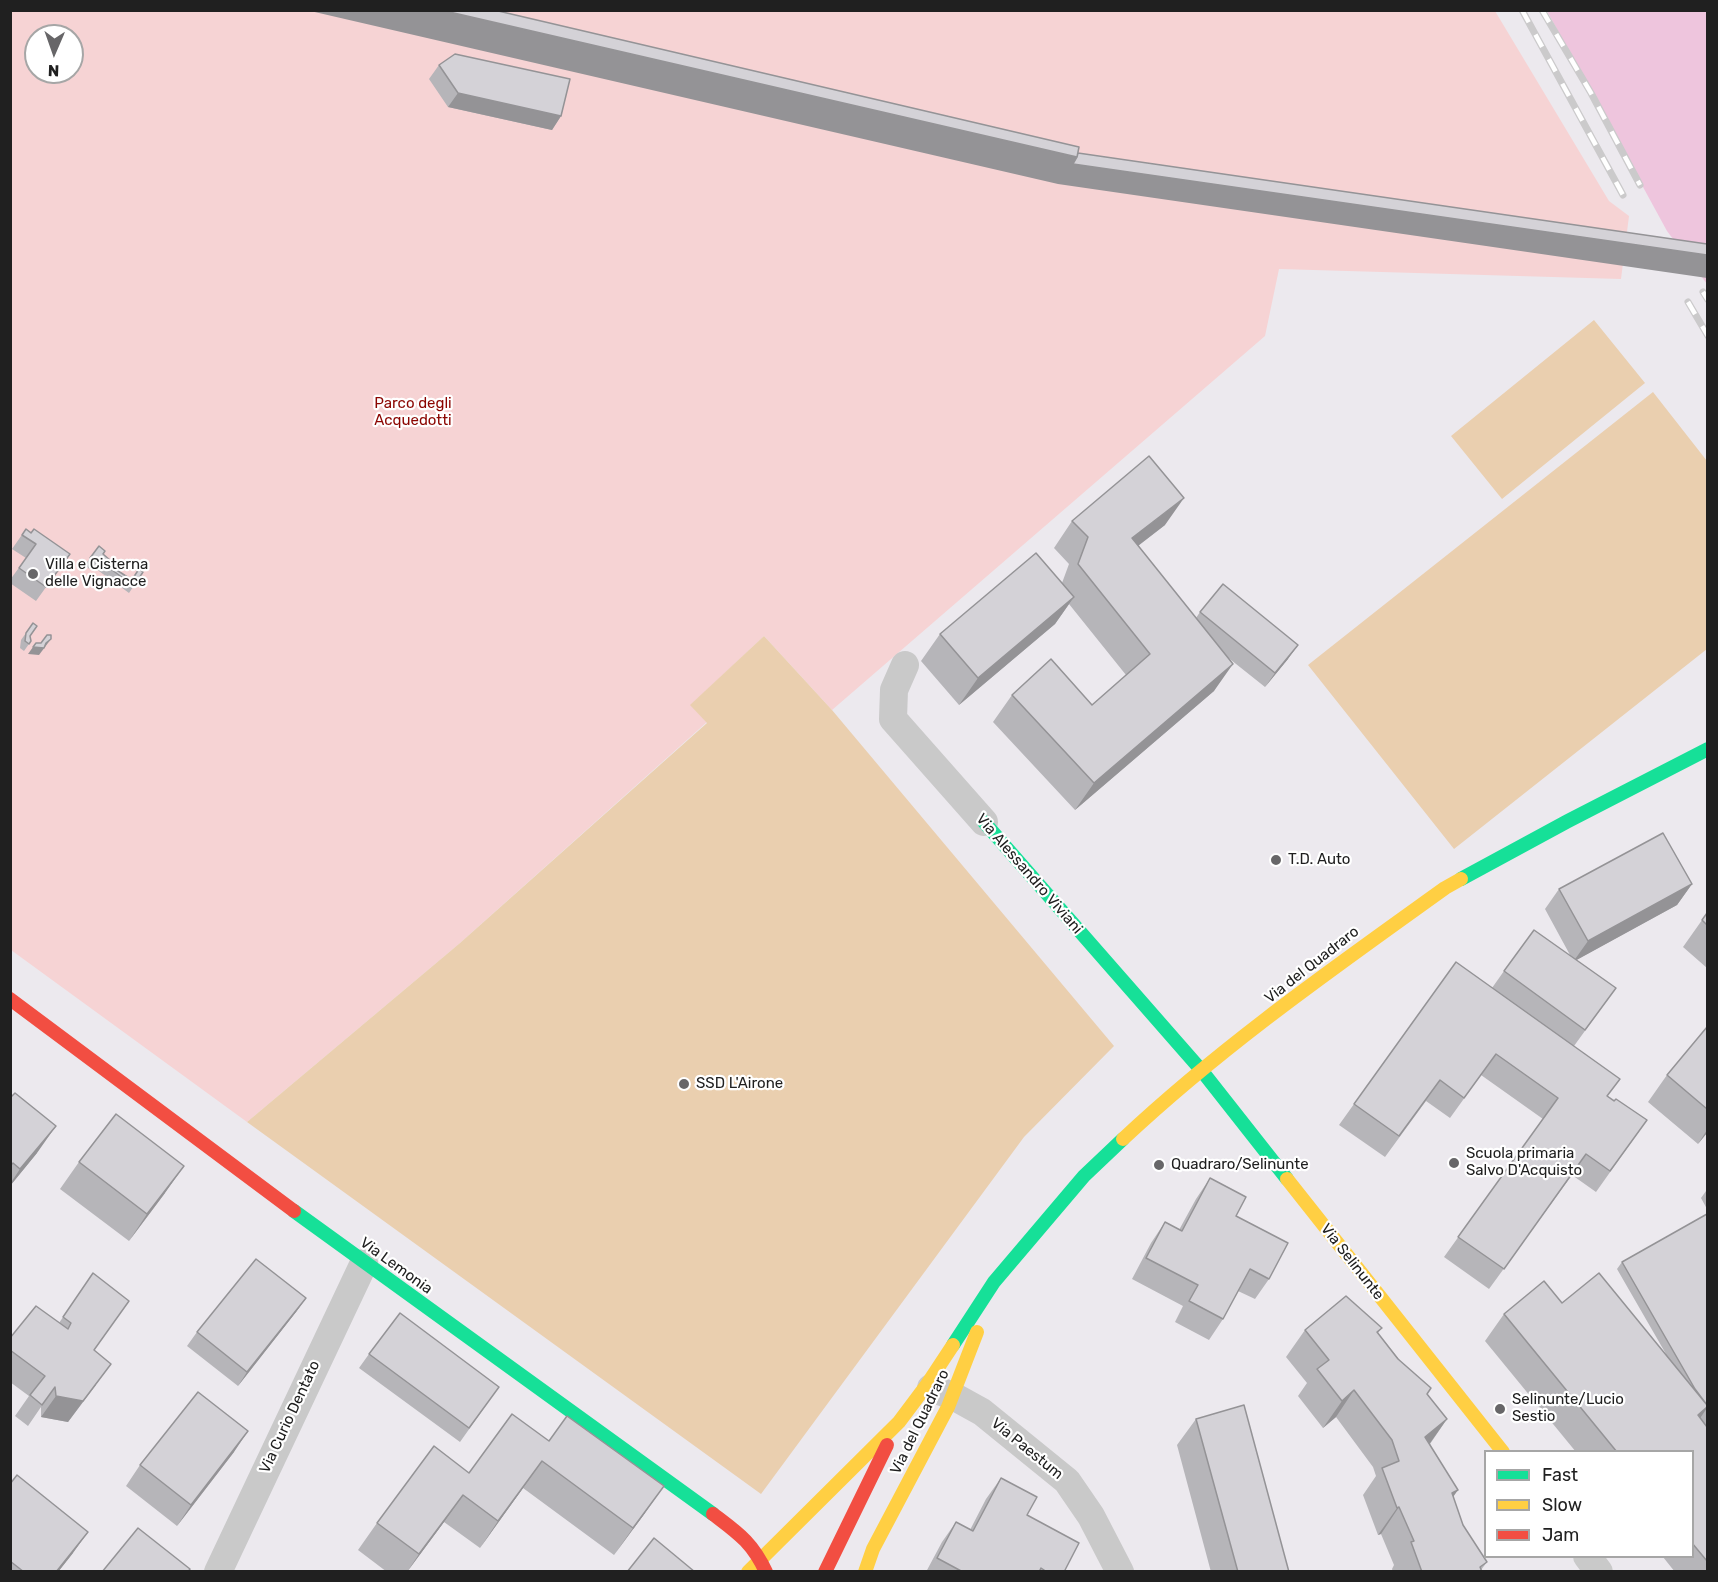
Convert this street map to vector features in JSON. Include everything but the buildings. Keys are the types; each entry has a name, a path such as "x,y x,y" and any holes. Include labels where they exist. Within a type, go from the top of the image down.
{"street":[{"name":"Via Alessandro Viviani","path":"905,665 894,690 893,719 1202,1071"},
{"name":"Via del Quadraro","path":"757,1568 899,1422 926,1386 994,1282 1084,1176 1169,1096 1330,971 1445,888 1707,749"},
{"name":"Via Lemonia","path":"13,1007 744,1537 757,1568"},
{"name":"Via Selinunte","path":"1202,1071 1501,1450"},
{"name":"Via Curio Dentato","path":"218,1572 364,1263"},
{"name":"Via del Quadraro","path":"865,1572 873,1549 953,1396 994,1282"},
{"name":"Via Paestum","path":"926,1386 953,1396 982,1412 1067,1480 1091,1516 1120,1572"},
{"name":"Via del Quadraro","path":"825,1572 899,1422"},
{"path":"1588,1558 1599,1572"}],"shaded area":[{"path":"1547,11 1707,11 1707,284 1667,231"},
{"path":"1594,320 1645,383 1502,499 1451,436"},
{"path":"1653,392 1707,461 1707,649 1454,849 1308,665"},
{"name":"SSD L'Airone","path":"764,636 832,710 1114,1046 1024,1137 761,1494 247,1122 460,943 707,723 690,705"}],"green space":[{"name":"Parco degli Acquedotti","path":"11,11 1495,11 1609,201 1629,216 1621,279 1279,269 1265,336 832,710 764,636 691,705 707,722 460,943 247,1122 11,950"}],"railway":[{"path":"1522,10 1623,195"},
{"path":"1542,10 1591,93 1640,185"},
{"path":"1703,292 1708,300"},
{"path":"1688,302 1708,336"}],"traffic: fast":[{"path":"1461,879 1708,749"},
{"path":"984,822 1202,1071 1287,1179"},
{"path":"953,1345 994,1282 1084,1176 1123,1139"},
{"path":"294,1211 713,1514"}],"traffic: slow":[{"path":"1123,1139 1200,1072 1280,1008 1362,947 1461,879"},
{"path":"1287,1179 1501,1450"},
{"path":"865,1572 873,1549 948,1407 977,1332"},
{"path":"748,1572 899,1422 953,1345"}],"traffic: jam":[{"path":"10,999 294,1211"},
{"path":"825,1572 887,1445"},
{"path":"713,1514 750,1545 766,1572"}],"place":[{"name":"Villa e Cisterna delle Vignacce","path":"33,574"},
{"name":"T.D. Auto","path":"1276,860"},
{"name":"SSD L'Airone","path":"684,1084"},
{"name":"Scuola primaria Salvo D'Acquisto","path":"1454,1163"},
{"name":"Quadraro/Selinunte","path":"1159,1165"},
{"name":"Selinunte/Lucio Sestio","path":"1500,1409"}]}
